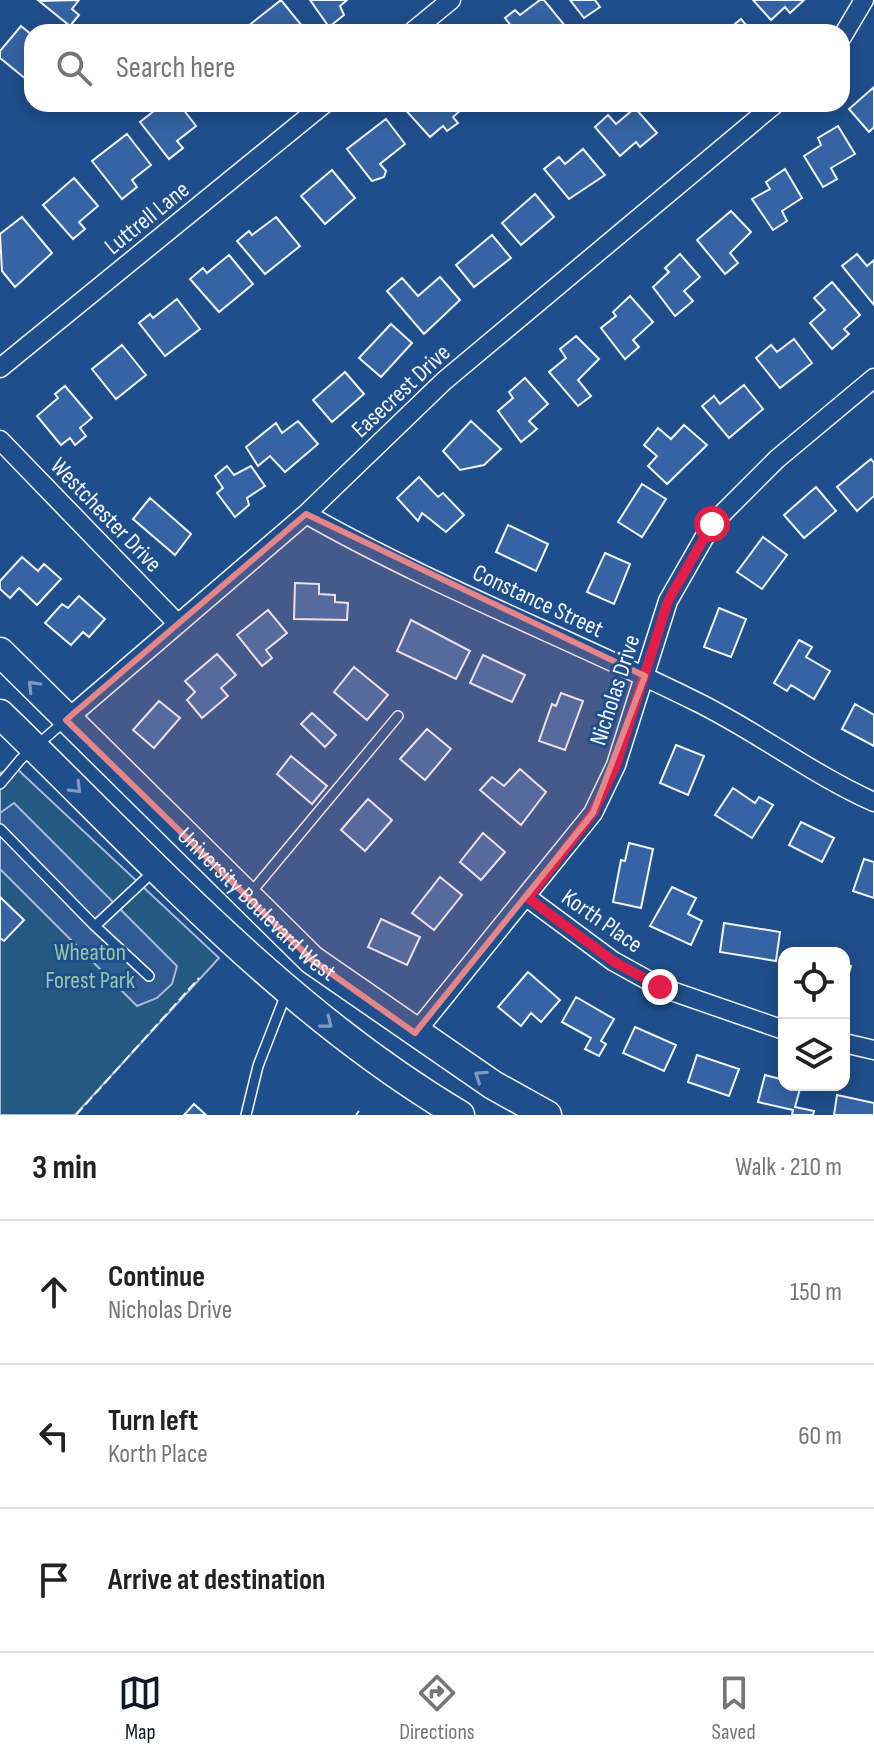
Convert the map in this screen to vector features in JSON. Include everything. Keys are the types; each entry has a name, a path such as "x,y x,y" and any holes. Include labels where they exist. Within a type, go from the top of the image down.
{"main road":[{"name":"University Boulevard West","path":"0,652 312,960 493,1085 547,1115"},
{"name":"University Boulevard West","path":"0,714 234,946 385,1068 460,1115"}],"street":[{"path":"422,24 451,0"},
{"path":"850,24 864,0"},
{"name":"Luttrell Lane","path":"0,368 314,112"},
{"name":"Easecrest Drive","path":"66,720 306,514 444,381 765,112"},
{"name":"Nicholas Drive","path":"415,1033 528,898 593,813 616,765 668,601 712,524 777,459 874,378"},
{"name":"Westchester Drive","path":"0,440 178,624"},
{"name":"Constance Street","path":"306,514 367,549 645,676 725,716 829,782 874,802"},
{"name":"Korth Place","path":"528,898 613,961 660,987 778,1028"},
{"path":"850,1044 874,1050"}],"lane":[{"path":"247,898 398,716"},
{"path":"0,784 66,720"},
{"path":"0,829 149,976"},
{"path":"95,926 156,869"},
{"path":"246,1115 258,1066 288,991"}],"highlighted area":[{"path":"306,514 645,676 593,813 415,1033 312,960 66,720"}],"green space":[{"name":"Wheaton Forest Park","path":"15,767 219,958 75,1115 0,1115 0,773"}],"shaded area":[{"path":"14,803 177,966 172,984 157,998 137,1006 0,869 0,813"}],"building":[{"path":"79,0 72,9 79,15 72,24 68,24 39,1"},
{"path":"281,0 300,24 251,24"},
{"path":"310,0 347,0 340,6 344,15 333,24 327,24"},
{"path":"544,0 564,24 510,24 505,18 515,10 520,15"},
{"path":"570,0 595,0 600,7 584,18"},
{"path":"753,0 804,0 790,13 785,7 771,20"},
{"path":"21,26 24,28 24,78 0,58 0,51"},
{"path":"874,87 874,127 869,132 850,108"},
{"path":"153,112 185,112 196,126 177,141 183,148 169,159 140,122"},
{"path":"407,112 459,112 453,117 458,123 447,131 443,126 430,137"},
{"path":"630,112 639,112 657,133 640,147 636,142 620,156 595,127 608,115 616,124"},
{"path":"386,119 405,144 380,164 386,171 384,177 372,181 347,149"},
{"path":"838,126 855,154 831,168 837,179 823,187 804,156 821,145 818,138"},
{"path":"127,134 151,165 132,180 137,187 122,199 92,161"},
{"path":"583,149 605,175 569,199 544,169 559,157 565,164"},
{"path":"785,169 802,198 782,211 787,221 773,230 752,199 770,189 766,182"},
{"path":"332,170 355,198 325,224 301,196"},
{"path":"74,178 98,206 79,222 85,229 73,239 43,205"},
{"path":"535,194 554,217 521,245 502,223"},
{"path":"731,211 751,232 730,253 738,263 725,274 697,240"},
{"path":"22,217 52,253 15,287 2,271 0,234"},
{"path":"276,217 300,246 265,274 237,241 249,231 252,235"},
{"path":"492,235 511,258 474,287 456,265"},
{"path":"680,254 700,277 684,291 693,301 675,316 653,287 669,272 665,268"},
{"path":"857,254 867,266 874,260 874,305 842,266"},
{"path":"229,255 253,284 219,312 190,279 203,268 207,273"},
{"path":"440,277 460,300 424,334 387,291 402,278 418,296"},
{"path":"832,282 860,315 844,329 849,334 832,349 810,323 825,310 814,298"},
{"path":"630,296 653,322 633,340 639,347 625,359 601,328 616,316 613,312"},
{"path":"177,299 200,329 165,356 139,323 150,314 153,318"},
{"path":"391,324 412,343 381,377 359,358"},
{"path":"576,336 599,359 578,380 591,396 578,406 549,372 566,358 560,349"},
{"path":"794,339 812,363 780,388 756,358 771,345 777,352"},
{"path":"122,345 146,375 116,399 92,369"},
{"path":"345,372 364,394 332,422 313,400"},
{"path":"525,378 548,404 529,421 537,429 521,442 498,411 513,398 509,392"},
{"path":"744,385 763,409 729,438 702,406 714,396 720,404"},
{"path":"65,386 92,418 80,428 86,436 75,445 70,438 61,445 37,416 58,398 55,394"},
{"path":"298,421 318,444 285,472 270,456 258,466 246,447 276,423 282,433"},
{"path":"471,421 501,449 484,465 460,470 443,451"},
{"path":"684,425 707,445 667,484 648,466 657,456 644,445 658,428 671,439"},
{"path":"871,459 874,463 874,496 857,511 837,487"},
{"path":"227,466 234,475 251,466 265,486 247,498 249,505 235,517 217,493 223,488 215,476"},
{"path":"419,477 438,497 443,493 464,515 446,532 422,513 418,521 397,498"},
{"path":"642,484 666,499 642,537 618,522"},
{"path":"816,487 836,511 804,538 784,515"},
{"path":"150,498 191,534 175,555 133,519"},
{"path":"508,525 548,544 536,571 496,552"},
{"path":"763,537 787,555 762,589 737,572"},
{"path":"605,553 630,564 614,604 587,592"},
{"path":"22,557 38,571 44,564 61,579 37,605 19,588 10,598 0,589 0,581"},
{"path":"295,583 319,584 319,594 335,595 335,602 348,603 347,620 294,619"},
{"path":"79,596 105,619 89,637 83,632 71,645 45,623 62,604 68,608"},
{"path":"719,608 746,619 731,657 704,647"},
{"path":"268,610 287,633 266,650 272,658 262,666 237,635"},
{"path":"411,620 470,651 456,679 397,651"},
{"path":"799,640 812,647 806,657 830,671 814,699 791,685 787,691 774,683"},
{"path":"217,654 236,675 221,688 228,696 202,718 187,700 195,692 185,681"},
{"path":"483,655 525,675 512,702 470,683"},
{"path":"354,667 388,695 367,720 334,692"},
{"path":"561,693 583,701 565,750 539,741 552,704 556,706"},
{"path":"159,701 180,718 154,748 133,730"},
{"path":"855,704 874,715 874,746 842,729"},
{"path":"312,713 336,735 325,747 301,724"},
{"path":"427,729 451,749 425,780 400,759"},
{"path":"676,745 704,756 688,795 660,783"},
{"path":"291,756 327,786 312,804 277,774"},
{"path":"520,769 546,792 521,825 480,790 492,777 504,786"},
{"path":"733,788 755,803 759,797 773,805 752,838 715,815"},
{"path":"368,799 392,820 365,851 341,830"},
{"path":"801,822 834,838 822,862 789,845"},
{"path":"483,833 505,852 481,880 460,862"},
{"path":"629,843 653,849 641,908 613,902 621,860 625,861"},
{"path":"864,859 874,862 874,898 853,891"},
{"path":"440,877 462,895 434,930 412,913"},
{"path":"672,887 696,898 688,914 702,921 691,945 650,926"},
{"path":"0,897 24,920 4,941 0,938"},
{"path":"381,919 420,937 407,965 368,947"},
{"path":"724,923 780,932 776,961 720,952"},
{"path":"528,972 560,1000 541,1022 531,1013 521,1026 498,1007"},
{"path":"576,997 614,1019 601,1041 606,1044 599,1056 585,1049 591,1038 562,1022"},
{"path":"635,1027 676,1045 664,1071 623,1053"},
{"path":"697,1055 739,1069 729,1096 688,1082"},
{"path":"765,1075 778,1078 778,1091 799,1091 795,1107 814,1111 813,1115 792,1115 793,1110 758,1102"},
{"path":"837,1095 874,1103 874,1115 834,1115"},
{"path":"194,1104 206,1115 184,1115"}],"fence":[{"path":"76,1115 199,978"},
{"path":"356,1115 359,1111"}],"route":[{"path":"660,987 613,961 528,898 593,813 616,765 668,601 712,524"}]}
